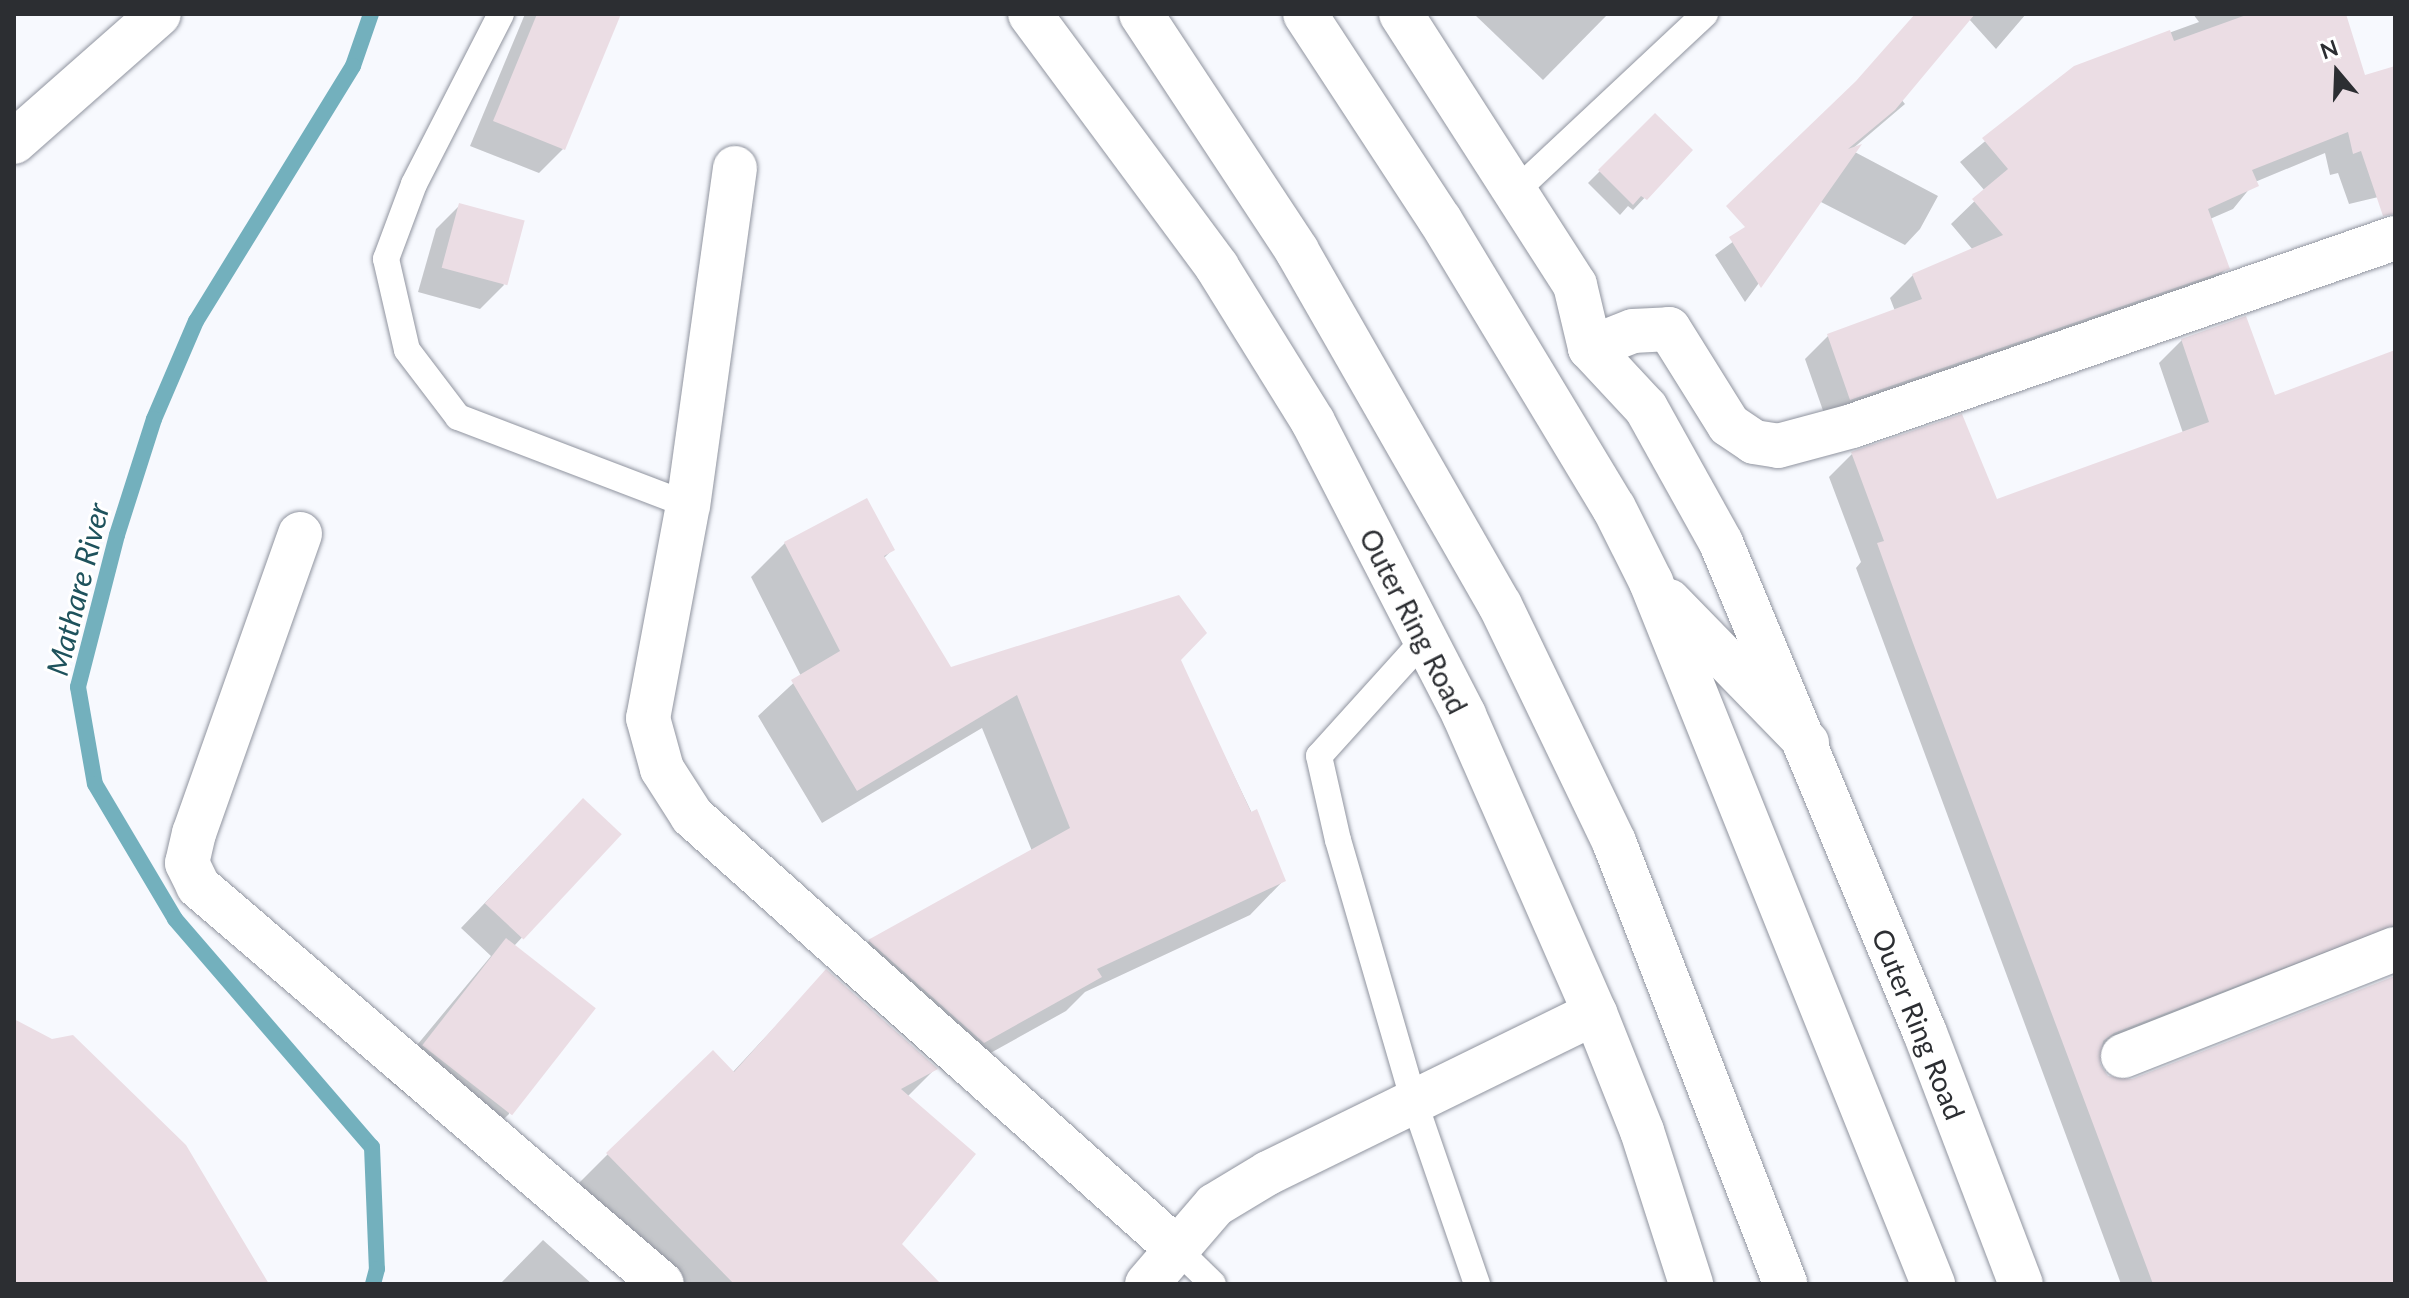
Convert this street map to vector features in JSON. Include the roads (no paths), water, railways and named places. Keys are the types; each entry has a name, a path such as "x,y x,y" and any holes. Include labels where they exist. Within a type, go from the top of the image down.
{"main road":[{"path":"14,142 159,14"},
{"name":"Outer Ring Road","path":"1030,14 1249,318 1313,422 1423,641 1464,715 1595,1013 1642,1131 1691,1284"},
{"path":"1141,14 1297,251 1500,605 1614,842 1785,1284"},
{"path":"1305,14 1440,220 1614,508 1651,582 1933,1284"},
{"name":"Outer Ring Road","path":"1401,14 1518,189 1575,285 1590,348 1646,408 1721,543 1807,743 2021,1284"},
{"path":"735,168 688,505 648,718 662,769 692,816 1177,1249"},
{"path":"1590,348 1633,331 1669,329 1729,425 1754,442 1778,446 2057,357 2395,238"},
{"path":"300,534 194,833 187,863 192,875 198,886 662,1284"},
{"path":"1651,582 1807,743"},
{"path":"2123,1056 2395,949"},
{"path":"1147,1284 1215,1205 1414,1101 1595,1013"}],"lane":[{"path":"501,14 414,184 386,259 407,350 458,417 688,505"},
{"path":"1518,189 1705,14"},
{"path":"1423,641 1319,756 1338,840 1414,1101 1477,1284"},
{"path":"1177,1249 1213,1284"}],"waterway":[{"name":"Mathare River","path":"371,14 353,66 196,321 154,419 117,535 78,687 95,784 175,919 372,1147 377,1269 373,1284"}]}
